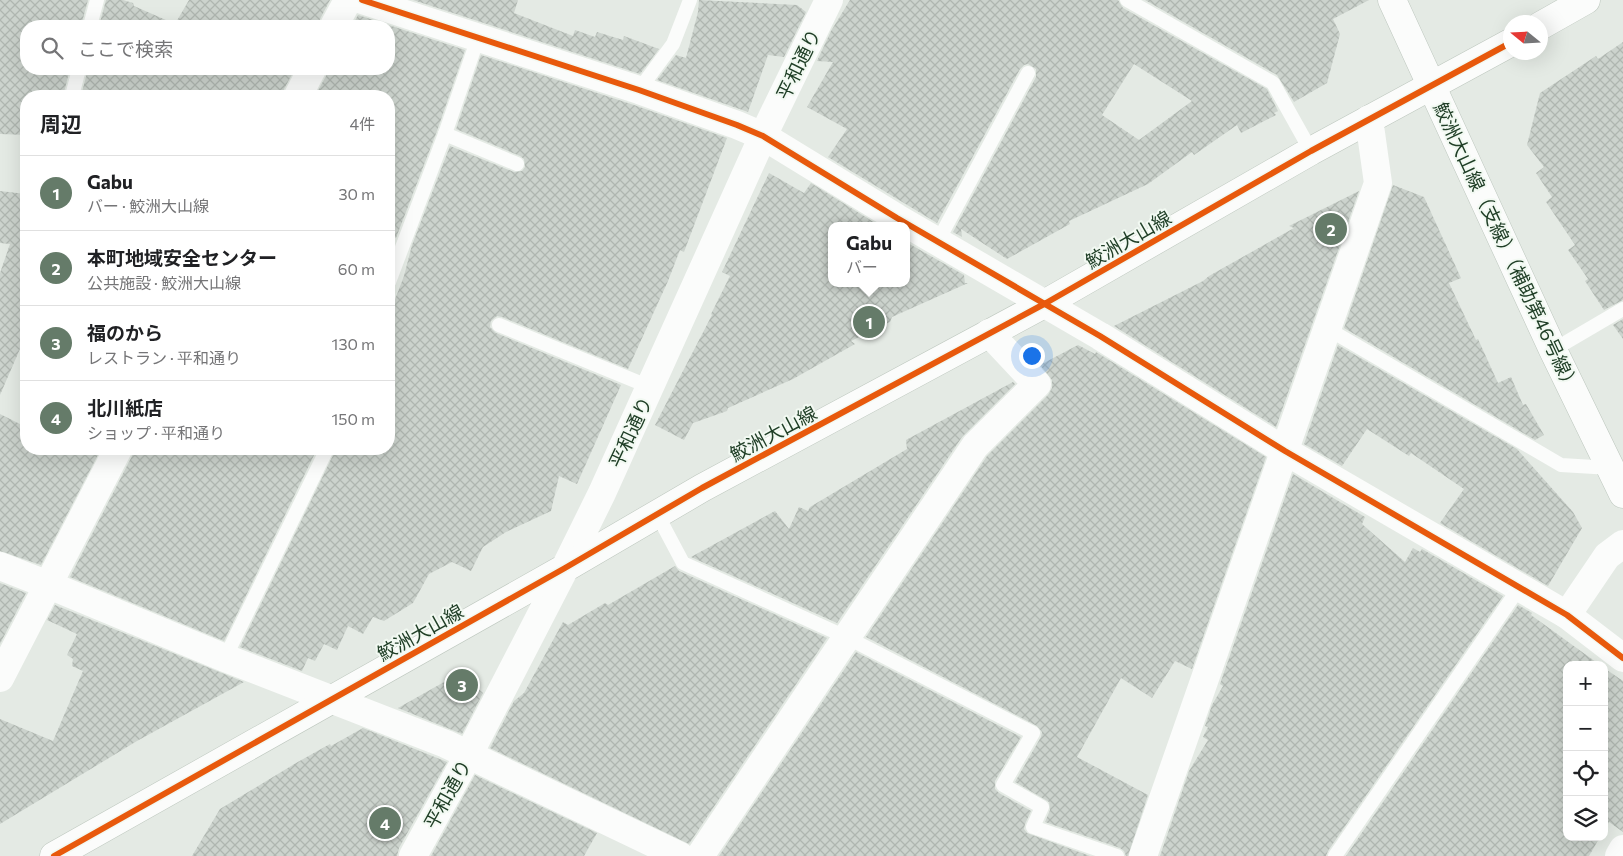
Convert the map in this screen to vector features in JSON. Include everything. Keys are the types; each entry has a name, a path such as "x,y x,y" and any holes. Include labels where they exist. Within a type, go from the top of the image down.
{"street":[{"path":"337,20 348,0"},
{"path":"362,0 639,90 737,125 763,136 906,222"},
{"name":"平和通り","path":"413,856 469,754 566,568 650,388 763,136 829,0"},
{"name":"鮫洲大山線（支線）（補助第46号線）","path":"1392,0 1553,350 1623,494"},
{"path":"1548,21 1586,0"},
{"name":"鮫洲大山線","path":"54,856 566,568 658,514 1046,303 1311,151 1503,46"},
{"path":"301,90 309,75"},
{"path":"1143,856 1378,183 1369,119"},
{"path":"910,224 1046,303 1285,451 1567,615 1623,658"},
{"path":"700,856 975,446 1037,384 989,333"},
{"path":"0,678 115,455"},
{"path":"1567,615 1607,556 1623,544"},
{"path":"0,566 48,584 225,658 446,744 680,856"},
{"path":"1619,856 1623,849"}],"lane":[{"path":"92,20 97,0"},
{"path":"639,90 673,44 690,0"},
{"path":"1127,0 1273,83 1311,151"},
{"path":"395,266 445,134 478,38"},
{"path":"938,241 1028,73"},
{"path":"74,90 77,75"},
{"path":"445,134 517,164"},
{"path":"1553,350 1623,309"},
{"path":"499,325 650,388"},
{"path":"1328,329 1561,465 1611,468"},
{"path":"225,658 324,455"},
{"path":"658,514 683,563 846,636 1033,733 1002,785 1042,807 1033,827 1117,856"},
{"path":"1335,856 1519,588"}],"building":[{"path":"0,0 88,0 83,20 20,20 20,75 68,75 65,90 20,90 20,135 0,134"},
{"path":"106,0 123,0 133,3 134,6 166,20 101,20"},
{"path":"189,0 330,0 320,19 177,20"},
{"path":"413,0 518,0 514,13 573,36 575,30 595,37 597,32 623,40 624,36 659,49 640,74"},
{"path":"699,0 797,5 806,12 784,57 768,55 748,112 657,80 676,55 686,58 698,12"},
{"path":"850,0 1118,0 1123,8 1267,89 1278,111 1274,113 1276,115 1241,133 1237,125 1194,155 1192,152 1148,184 1069,221 1070,224 1007,259 961,229 962,237 953,232 1036,77 1036,69 1028,64 1020,69 937,223 828,157 847,129 807,107 833,62 817,61 831,31","holes":["1134,64 1192,101 1139,140 1102,115"]},
{"path":"1145,0 1369,0 1333,19 1340,34 1327,83 1294,102 1277,75"},
{"path":"358,15 373,20 355,20"},
{"path":"395,27 465,50 437,131 396,238 395,90 318,90 326,76 395,75"},
{"path":"1623,42 1623,300 1604,310 1585,281 1588,279 1568,250 1575,245 1546,202 1552,197 1536,173 1544,167 1527,145 1540,93 1596,56 1598,59"},
{"path":"481,55 634,105 727,138 684,252 680,250 628,369 502,317 497,316 491,321 490,327 496,333 621,385 577,484 559,476 551,511 506,532 483,547 471,571 452,562 429,574 413,603 384,621 373,617 363,634 348,626 337,650 324,644 315,661 308,658 302,671 240,647 333,455 395,455 395,299 404,276 412,245 450,146 514,172 522,171 525,167 524,159 520,156 456,129"},
{"path":"86,75 292,75 284,90 83,90"},
{"path":"769,173 804,193 811,183 874,222 828,222 828,287 910,287 910,244 964,275 965,283 968,283 892,317 890,322 851,341 855,344 793,379 728,408 727,411 693,423 684,440 655,425 730,276 722,272"},
{"path":"1393,185 1424,197 1461,278 1449,283 1476,340 1478,339 1498,383 1511,377 1523,405 1526,404 1544,435 1535,440 1344,328"},
{"path":"0,191 20,193 20,349 0,395 0,273 10,244 0,243"},
{"path":"1359,191 1276,427 1114,326 1203,281 1294,228 1289,226"},
{"path":"1623,319 1623,339 1613,325"},
{"path":"1078,345 1095,354 1096,352 1266,457 1192,669 1175,661 1152,698 1121,678 1077,757 1148,795 1128,856 1120,848 1045,822 1050,810 1049,802 1015,782 1041,737 1042,732 1037,726 866,637 987,456 1048,395 1052,388 1052,380 1040,365"},
{"path":"1338,345 1517,449 1573,512 1582,528 1548,586 1440,523 1464,489 1411,453 1409,456 1367,429 1342,466 1304,444"},
{"path":"1013,382 1015,384 962,437 837,623 691,557 775,511 789,529 799,507 808,511 810,507 907,449 906,440"},
{"path":"0,414 20,424 20,455 98,455 41,565 0,551"},
{"path":"314,455 224,641 70,577 132,456"},
{"path":"1293,474 1365,517 1362,524 1405,562 1413,548 1420,552 1422,549 1503,596 1326,856 1160,856 1189,771 1208,740 1203,737 1208,727 1205,726 1212,705 1223,686 1220,684"},
{"path":"675,566 679,571 827,638 689,844 490,748 514,701 524,693 563,622 568,625 605,603 608,605"},
{"path":"0,583 26,593 0,644"},
{"path":"55,605 244,682 137,741 0,824 0,719 53,741 83,671 72,666 73,659 67,655 77,634 47,620"},
{"path":"1518,605 1532,613 1531,615 1594,661 1563,661 1563,841 1598,841 1589,856 1346,856"},
{"path":"856,652 1021,737 995,781 995,789 1031,811 1024,829 1027,833 1090,856 719,856"},
{"path":"1608,671 1623,681 1623,832 1609,822 1608,824"},
{"path":"460,673 483,693 462,734 398,708"},
{"path":"363,728 447,762 399,848 397,856 192,856 220,809 296,763"},
{"path":"475,775 597,833 584,856 431,856"}],"cycle path":[{"path":"362,0 639,90 737,125 763,136 904,222"},
{"path":"54,856 565,568 702,488 1046,303 1311,151 1503,47"},
{"path":"910,226 1100,336 1285,451 1567,615 1623,658"}],"place":[{"name":"本町地域安全センター","path":"1331,229"},
{"name":"Gabu","path":"869,322"},
{"name":"福のから","path":"462,685"},
{"name":"北川紙店","path":"385,823"}]}
